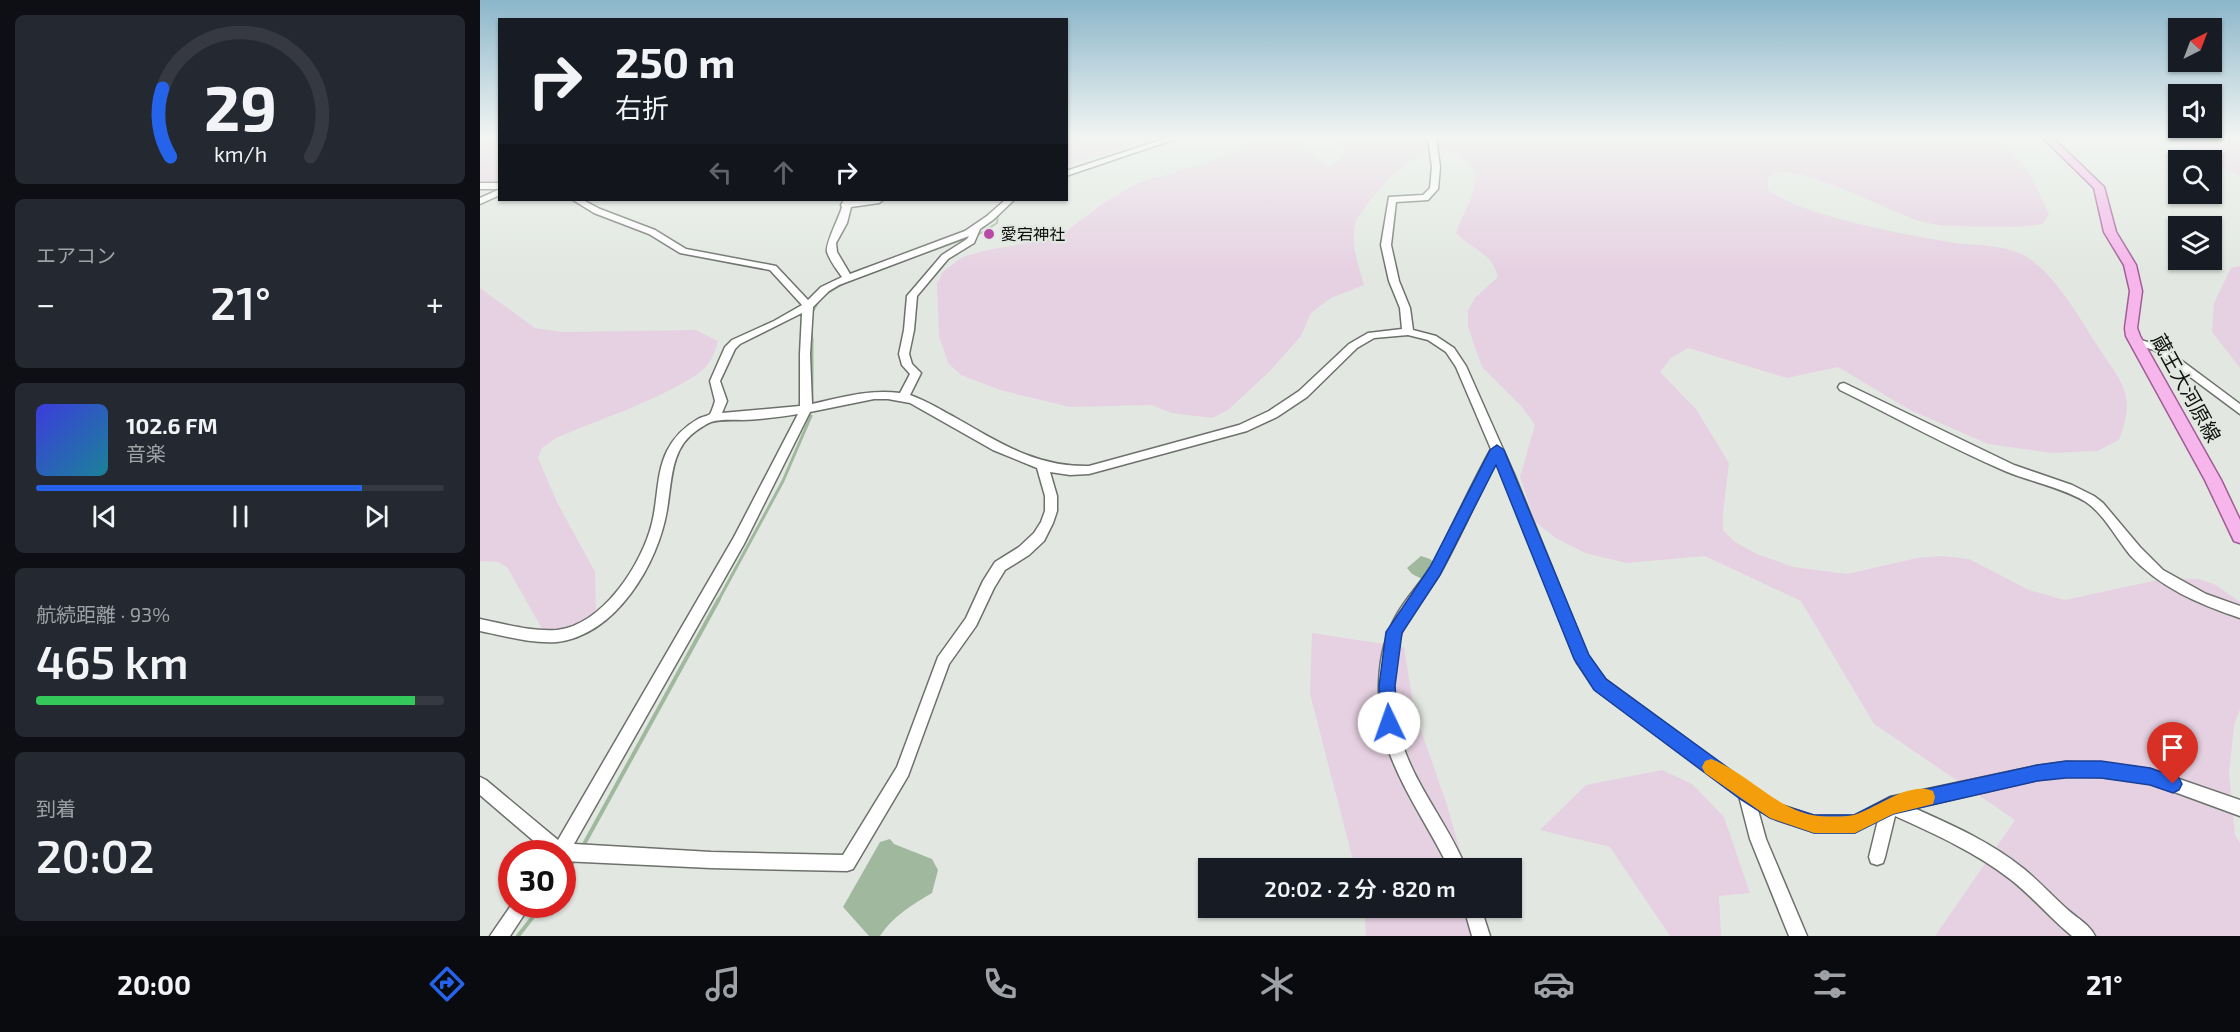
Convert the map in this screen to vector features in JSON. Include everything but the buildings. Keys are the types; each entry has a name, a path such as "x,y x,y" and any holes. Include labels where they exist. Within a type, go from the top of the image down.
{"main road":[{"name":"蔵王大河原線","path":"2093,182 2099,187 2110,232 2130,265 2136,291 2131,328 2213,480 2240,537"}],"street":[{"path":"1408,332 1405,308 1394,282 1386,245 1392,199 1425,198 1434,189 1435,182"},
{"path":"480,186 498,186"},
{"path":"480,201 498,193"},
{"path":"576,840 739,540 806,409 805,354 808,306 772,268 682,251 652,232 597,211 579,201"},
{"path":"847,278 832,252 831,243 842,223 847,202 863,201"},
{"path":"904,397 916,374 907,365 904,354 912,296 945,257 1009,201"},
{"path":"714,417 721,401 715,381 730,347 736,342 808,306 825,289 847,278 974,233"},
{"path":"480,625 548,636 566,634 580,629 623,597 646,556 658,526 663,477 674,449 687,431 714,417 806,409 880,394 904,397 1043,467 1075,471 1089,470 1243,428 1273,414 1303,394 1363,340 1385,333 1408,332 1442,343 1456,358 1497,450 1582,659 1600,684 1746,793 1777,812 1814,824 1855,824 1890,805 2037,773 2066,769 2101,770 2150,776 2240,808"},
{"path":"2137,342 2158,348 2240,410"},
{"path":"1844,387 1983,455 2068,488 2090,499 2158,574 2201,598 2240,612"},
{"path":"1453,858 1417,794 1395,747 1389,723 1387,686 1394,632 1435,571 1497,450"},
{"path":"576,853 847,863 903,771 943,661 972,622 988,585 1000,566 1024,551 1039,537 1047,523 1051,511 1051,496 1043,467"},
{"path":"480,785 552,840"},
{"path":"1746,793 1758,839 1798,936"},
{"path":"1877,857 1890,805"},
{"path":"1890,805 1972,844 2016,874 2069,924 2086,936"},
{"path":"499,936 512,918"},
{"path":"1476,918 1481,936"}],"shaded area":[{"path":"1387,182 1361,213 1354,229 1356,254 1364,285 1331,298 1311,313 1301,336 1270,371 1228,410 1212,418 1172,413 1151,405 1070,407 1000,390 961,375 948,363 939,336 937,284 943,272 962,257 987,250 1040,241 1064,233 1102,204 1138,183"},
{"path":"1475,182 1768,182 1768,190 1785,200 1831,217 1955,243 2003,248 2021,254 2040,267 2067,299 2120,380 2124,390 2127,411 2119,440 2098,451 2051,453 1988,444 1910,410 1838,367 1787,378 1688,348 1671,358 1660,372 1696,409 1729,463 1723,530 1735,542 1757,554 1793,567 1847,574 1917,558 1942,556 1969,559 2029,590 2065,600 2167,578 2199,579 2216,585 2240,602 2240,709 2234,726 2229,773 2235,835 2240,843 2240,936 1935,936 2015,820 1874,724 1801,601 1705,556 1626,563 1585,553 1556,538 1535,522 1520,477 1535,425 1522,407 1482,367 1468,327 1468,311 1475,298 1498,277 1491,262 1456,233"},
{"path":"1822,182 2033,182 2049,214 2043,224 2019,227 1943,226 1918,221"},
{"path":"2240,266 2240,368 2212,332 2214,303 2231,268"},
{"path":"480,288 535,328 563,332 696,330 718,341 713,356 704,369 696,375 664,393 556,438 542,448 538,458 557,502 595,572 596,611 567,637 550,636 541,627 507,567 498,562 480,561"},
{"path":"1421,556 1434,563 1422,579 1412,574 1407,568"},
{"path":"1312,633 1404,647 1414,710 1447,805 1462,858 1352,858 1310,694"},
{"path":"1662,770 1692,784 1724,817 1750,893 1719,896 1721,936 1670,936 1610,847 1540,830 1586,785"},
{"path":"890,839 894,844 932,859 938,870 932,893 910,906 880,936 869,936 843,907 880,842"},
{"path":"1365,918 1478,918 1482,936 1366,936"}],"waterway":[{"path":"1000,204 1003,201"},
{"path":"976,236 997,223 998,214"},
{"path":"863,276 969,237"},
{"path":"823,296 848,281"},
{"path":"812,402 812,313 819,301"},
{"path":"718,601 783,481 811,416"},
{"path":"583,846 719,599"},
{"path":"518,936 532,918"}],"slow traffic":[{"path":"1711,767 1777,812 1814,824 1855,824 1890,805 1926,797"}],"place":[{"name":"愛宕神社","path":"989,234"}],"route":[{"path":"1389,723 1387,686 1394,632 1409,606 1435,571 1464,510 1497,450 1582,659 1600,684 1746,793 1777,812 1814,824 1855,824 1890,805 2037,773 2066,769 2101,770 2150,776 2173,784"}]}
